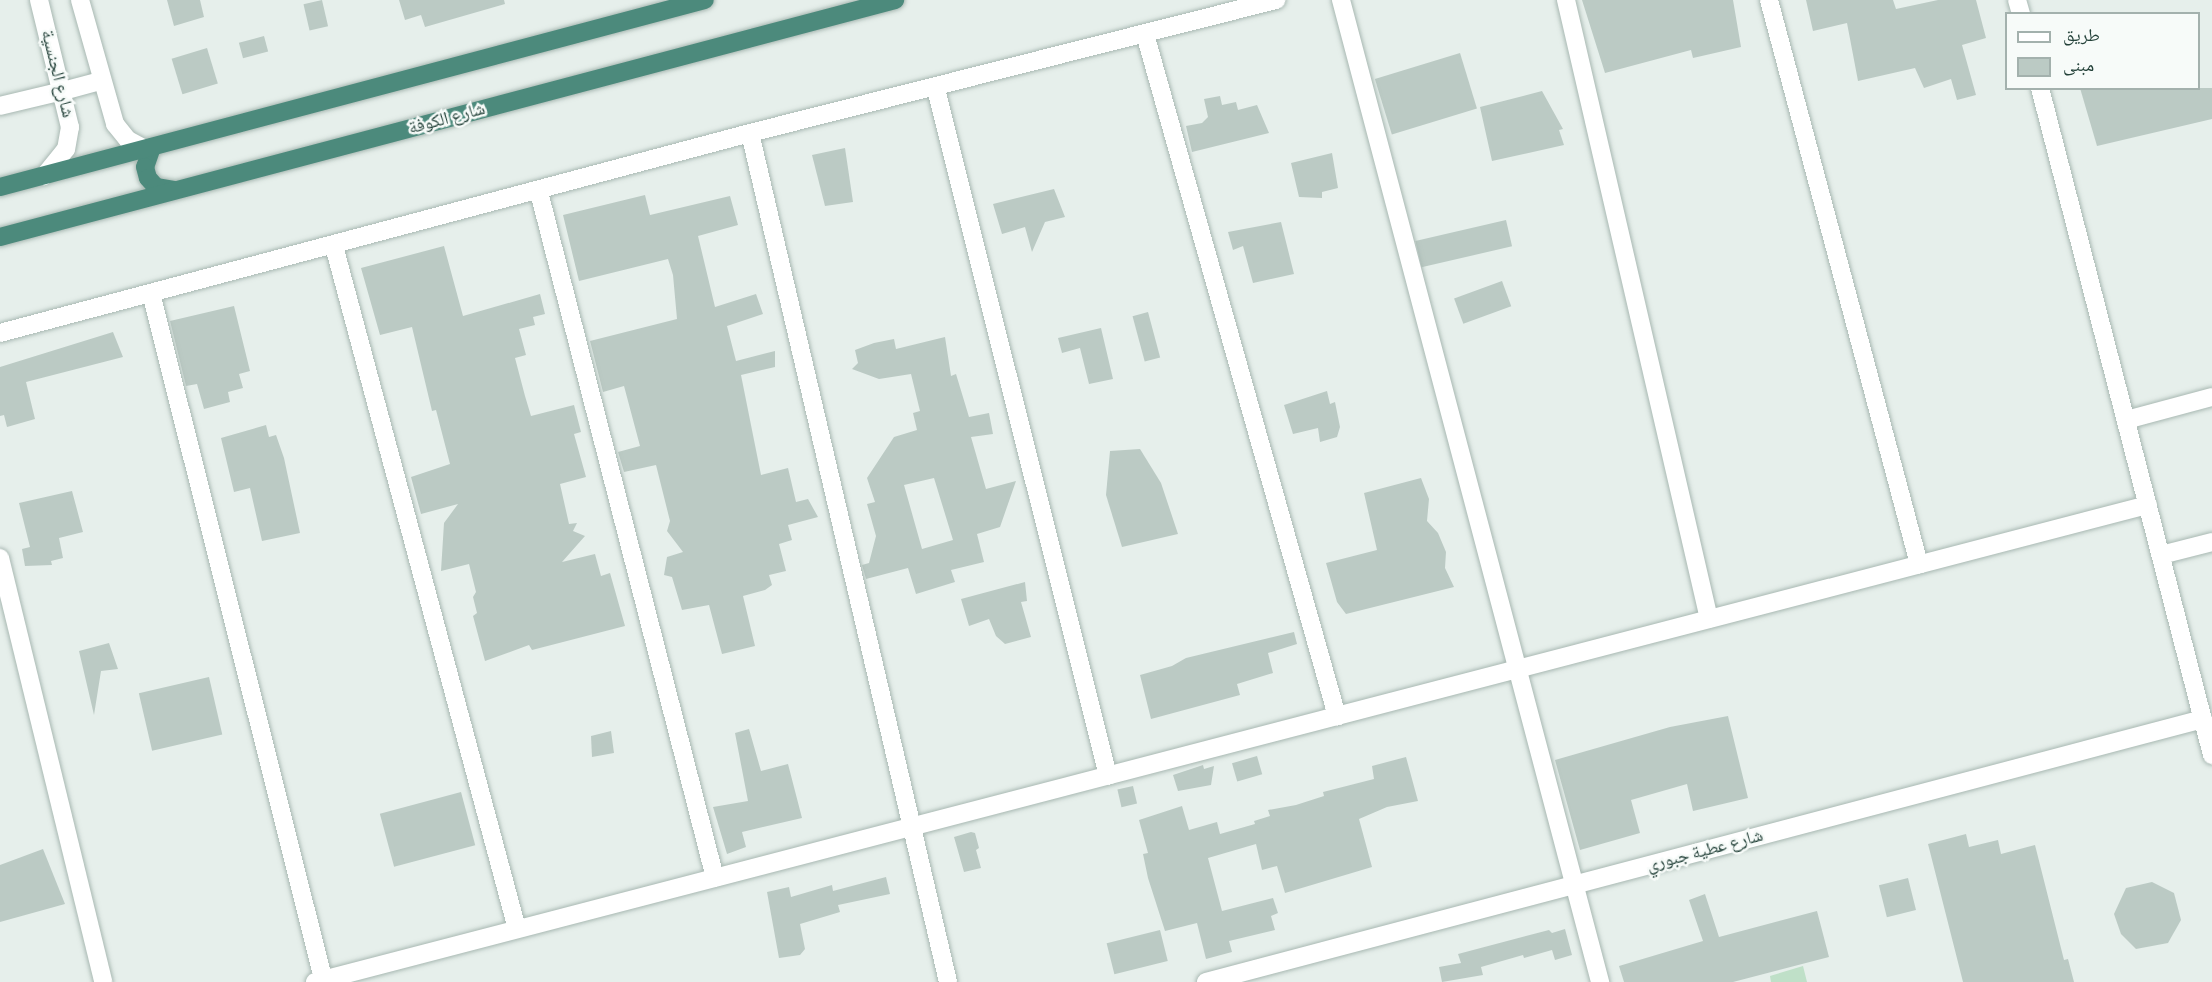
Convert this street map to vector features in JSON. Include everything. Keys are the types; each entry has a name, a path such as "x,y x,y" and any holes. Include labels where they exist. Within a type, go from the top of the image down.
{"highway":[{"path":"0,187 705,0"},
{"name":"شارع الكوفة","path":"0,237 895,0"},
{"path":"147,147 145,167 148,178 166,191 178,190"}],"street":[{"name":"شارع الجنسية","path":"39,0 70,127 66,149 44,176"},
{"path":"80,0 115,124 128,140 147,147"},
{"path":"0,333 539,192 750,133 936,88 1276,0"},
{"path":"1341,0 1600,982"},
{"path":"1566,0 1709,619"},
{"path":"1769,0 1919,564"},
{"path":"1145,34 1337,716"},
{"path":"0,106 101,81"},
{"path":"936,88 1108,776"},
{"path":"2041,90 2212,754"},
{"path":"750,133 910,827 948,982"},
{"path":"539,192 715,878"},
{"path":"334,246 518,929"},
{"path":"151,293 321,981 2148,505"},
{"path":"2126,420 2212,398"},
{"path":"2161,555 2212,542"},
{"path":"0,558 103,982"},
{"name":"شارع عطية جبوري","path":"1206,982 2203,719"}],"green space":[{"path":"1803,966 1807,982 1771,982 1770,976"}],"building":[{"path":"167,0 200,0 204,17 174,26"},
{"path":"322,0 328,26 310,31 303,4"},
{"path":"399,0 504,0 505,4 425,27 421,15 405,20"},
{"path":"1582,0 1733,0 1741,47 1693,58 1691,50 1605,73"},
{"path":"1806,0 1893,0 1896,9 1938,0 1976,0 1986,38 1962,45 1976,95 1957,100 1951,79 1924,88 1915,68 1858,81 1847,23 1813,31"},
{"path":"264,36 268,51 243,58 239,43"},
{"path":"207,48 218,83 182,94 172,59"},
{"path":"1460,53 1477,108 1392,134 1375,79"},
{"path":"2200,88 2212,88 2212,119 2097,146 2081,90 2200,90"},
{"path":"1542,91 1563,129 1559,130 1564,145 1492,161 1480,107"},
{"path":"1220,96 1222,105 1236,102 1238,110 1257,105 1269,133 1192,152 1186,126 1202,123 1208,117 1204,99"},
{"path":"845,148 853,202 825,206 812,155"},
{"path":"1332,153 1338,188 1322,192 1322,198 1299,197 1291,163"},
{"path":"1054,189 1065,217 1045,222 1032,252 1025,227 1002,234 993,204"},
{"path":"645,195 650,215 730,196 738,225 698,236 715,307 756,294 763,314 727,326 736,361 775,351 775,367 741,375 761,475 788,468 796,502 808,499 818,517 788,525 792,540 779,544 786,571 769,575 772,585 765,590 743,596 755,646 722,654 709,605 682,610 672,577 664,575 667,557 683,552 667,531 670,521 656,465 624,472 618,452 640,446 624,386 603,392 590,341 677,319 673,275 668,259 579,281 563,215"},
{"path":"1506,220 1512,246 1421,267 1415,241"},
{"path":"1281,222 1294,274 1253,283 1243,246 1233,250 1228,232"},
{"path":"444,246 463,316 540,294 545,314 533,317 535,325 519,329 526,355 515,358 531,416 574,405 581,432 574,434 586,477 560,484 569,524 577,523 573,531 585,536 562,562 595,554 601,576 610,573 625,626 532,650 529,645 485,661 473,616 477,613 473,597 476,592 469,564 441,571 444,523 458,504 421,514 411,477 450,464 436,410 432,411 412,327 380,335 361,268"},
{"path":"1502,281 1511,306 1463,324 1454,298"},
{"path":"234,306 250,371 239,374 243,388 228,392 230,402 204,409 197,384 186,386 170,321"},
{"path":"1148,312 1160,357 1145,362 1133,316"},
{"path":"1101,328 1113,379 1089,384 1080,348 1062,353 1058,338"},
{"path":"113,332 123,357 26,382 35,419 7,427 4,415 0,416 0,367"},
{"path":"945,337 951,376 956,374 969,417 989,413 993,434 971,437 986,489 1016,481 1000,527 977,534 984,562 951,570 955,582 916,594 908,568 866,579 862,565 869,563 876,536 867,504 875,502 867,478 894,437 917,430 913,413 920,411 911,374 879,379 852,369 858,363 855,350 894,339 896,349","holes":["934,478 953,540 922,549 904,485"]},
{"path":"1327,391 1330,404 1335,402 1340,427 1337,437 1320,442 1318,428 1293,434 1284,405"},
{"path":"266,425 269,437 276,435 284,458 300,533 262,541 250,488 234,492 221,438"},
{"path":"1140,449 1161,483 1178,534 1122,547 1106,495 1110,451"},
{"path":"1421,478 1429,499 1427,521 1438,533 1446,552 1445,568 1454,587 1346,614 1337,602 1326,563 1377,550 1364,493"},
{"path":"72,491 83,532 59,538 63,558 51,561 52,565 25,566 22,549 30,547 19,503"},
{"path":"1025,582 1027,601 1021,602 1031,637 1005,644 996,636 989,619 969,626 961,599"},
{"path":"1294,632 1297,644 1268,653 1273,673 1237,684 1240,695 1151,719 1140,675 1172,666 1186,658"},
{"path":"109,643 118,669 101,671 94,715 79,651"},
{"path":"209,677 222,734 152,751 139,693"},
{"path":"1728,716 1748,798 1693,811 1687,784 1631,800 1640,833 1580,850 1555,760 1670,727"},
{"path":"749,729 761,771 788,764 802,818 742,832 746,847 727,854 713,807 748,801 735,733"},
{"path":"611,731 614,753 592,757 591,736"},
{"path":"1257,756 1262,774 1237,781 1232,763"},
{"path":"1406,757 1418,801 1387,807 1359,819 1372,867 1285,893 1277,866 1262,870 1256,844 1208,858 1222,911 1273,898 1278,913 1271,916 1275,930 1229,941 1232,952 1206,959 1197,923 1165,931 1148,878 1143,854 1148,853 1139,820 1182,806 1189,830 1217,822 1220,834 1255,824 1254,821 1270,816 1268,810 1296,805 1324,796 1323,792 1374,779 1372,766"},
{"path":"1203,765 1204,769 1214,766 1211,785 1178,791 1173,775"},
{"path":"1133,786 1137,804 1121,807 1117,790"},
{"path":"461,792 475,845 394,867 380,814"},
{"path":"975,833 979,848 976,850 981,868 964,872 954,837"},
{"path":"1966,834 1969,847 1998,840 2001,854 2035,845 2064,960 2068,959 2074,982 1963,982 1928,844"},
{"path":"43,849 65,904 0,922 0,865"},
{"path":"886,877 890,894 838,905 840,912 800,924 805,949 800,955 779,958 767,892 789,887 791,897 832,885 833,891"},
{"path":"1908,878 1916,910 1887,917 1879,885"},
{"path":"2152,882 2174,893 2181,920 2168,943 2136,949 2121,934 2114,914 2126,888"},
{"path":"1705,894 1719,937 1817,911 1829,957 1733,982 1624,982 1619,966 1703,941 1689,900"},
{"path":"1565,929 1572,955 1555,960 1552,950 1524,958 1523,955 1481,967 1483,975 1442,982 1439,967 1461,963 1458,954 1549,930 1552,933"},
{"path":"1160,930 1168,961 1114,974 1107,943"}]}
